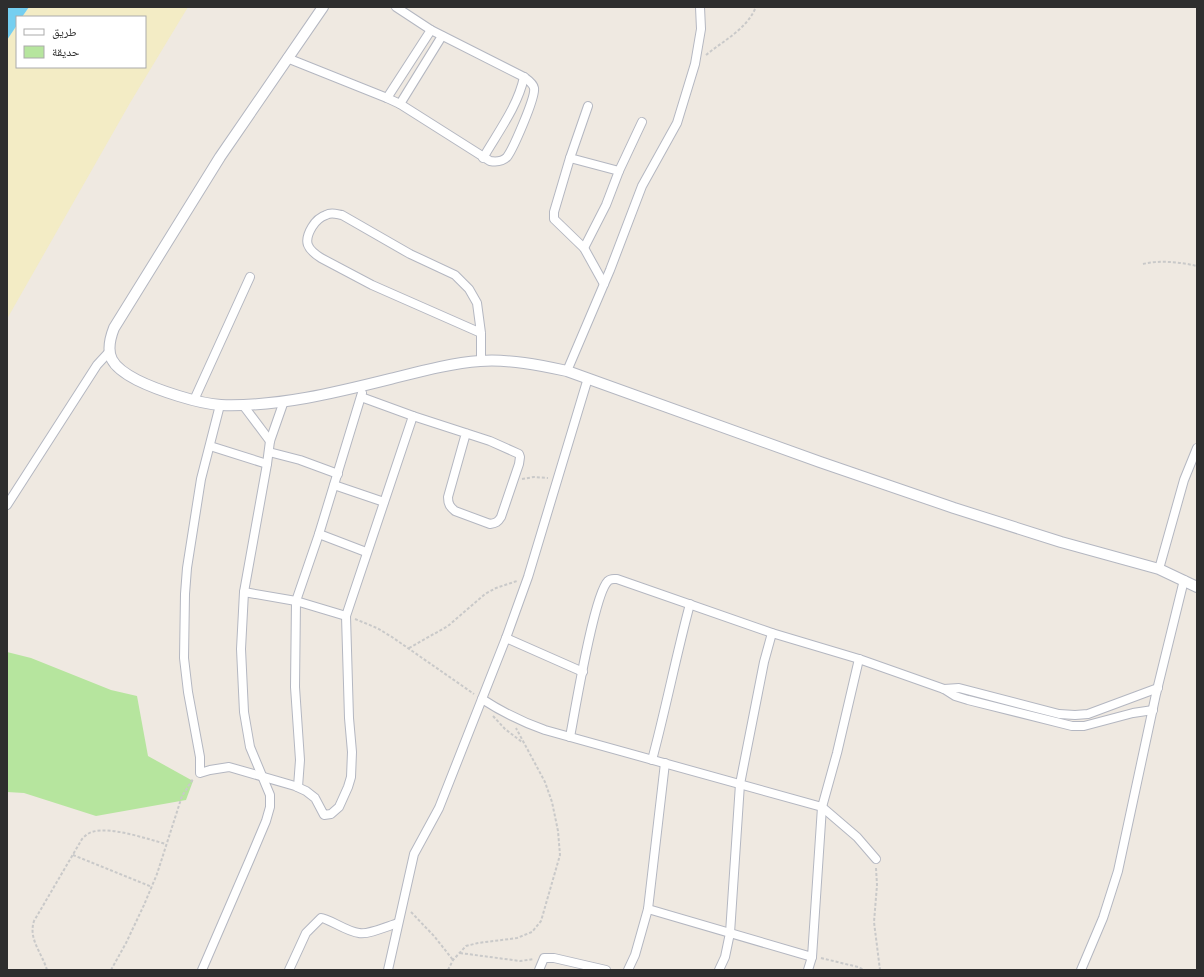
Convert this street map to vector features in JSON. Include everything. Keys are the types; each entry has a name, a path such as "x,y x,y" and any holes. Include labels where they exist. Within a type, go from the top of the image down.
{"street":[{"path":"323,7 220,157 114,328 109,341 109,352 112,360 118,368 151,387 194,400 220,405 243,405 284,401 362,386 415,373 481,361 529,363 567,371 588,378 820,462 954,508 1061,542 1160,569 1197,587"},
{"path":"287,58 400,104 483,158 490,161 499,162 506,157 521,129 534,94 534,88 531,82 524,77 431,30 396,7"},
{"path":"567,371 604,284 642,186 676,123 696,64 702,29 700,7"},
{"path":"387,98 431,30"},
{"path":"400,104 442,36"},
{"path":"483,158 513,106 522,86 524,77"},
{"path":"588,106 555,206 554,219 584,248 604,284"},
{"path":"584,248 606,205 619,171 642,122"},
{"path":"570,158 619,171"},
{"path":"481,333 372,285 321,258 309,248 306,242 307,235 316,222 325,215 333,213 342,215 410,254 455,275 469,289 477,303 481,333 481,361"},
{"path":"194,400 250,277"},
{"path":"7,505 97,365 109,352"},
{"path":"388,970 414,854 439,808 485,702 528,577 588,378"},
{"path":"298,788 300,760 295,687 296,601 338,474 361,397 362,386"},
{"path":"361,397 490,441 519,454 520,460 501,517 498,522 494,524 490,524 455,511 450,508 448,503 448,497 466,433"},
{"path":"202,970 266,821 270,807 270,795 264,777 250,747 244,712 241,649 244,592 270,441 284,401"},
{"path":"220,405 201,479 187,568 185,594 184,658 188,692 200,757 200,773 230,767 298,788 311,794 318,803 322,813 327,816 338,808 351,777 352,758 349,718 346,616 366,552 413,416"},
{"path":"243,405 270,441"},
{"path":"210,446 267,464"},
{"path":"1160,569 1184,480 1197,448"},
{"path":"269,452 300,460 338,474"},
{"path":"334,485 384,502"},
{"path":"319,534 366,552"},
{"path":"570,737 594,618 608,581 612,578 617,578 772,633 859,659 944,689 959,688 1058,718 1072,726 1084,726 1133,713 1153,710"},
{"path":"1081,970 1103,918 1118,871 1153,710 1184,580"},
{"path":"244,592 296,601 346,616"},
{"path":"652,760 667,706 678,648 690,604"},
{"path":"719,970 725,957 730,933 740,784 764,662 772,633"},
{"path":"506,638 583,672"},
{"path":"808,970 812,957 822,807 838,753 859,659"},
{"path":"1058,718 1088,714 1158,688"},
{"path":"485,702 525,724 822,807 857,837 876,859"},
{"path":"628,970 635,955 648,909 665,763"},
{"path":"648,909 812,957"},
{"path":"288,970 306,933 321,918 325,918 336,925 360,934 398,922"},
{"path":"539,970 544,958 554,958 606,970"}],"path":[{"path":"696,64 737,32 752,15 756,7"},
{"path":"1143,264 1154,261 1197,266"},
{"path":"512,486 524,479 534,477 557,480"},
{"path":"409,648 448,626 485,594 496,588 528,577"},
{"path":"346,616 377,628 392,636 485,702 494,719 523,743"},
{"path":"448,970 453,960 466,946 517,938 532,932 541,921 560,854 552,802 545,782 508,716"},
{"path":"111,970 126,943 152,887 182,796 200,773"},
{"path":"47,970 33,938 32,929 34,921 82,839 88,834 97,831 119,832 166,844"},
{"path":"73,855 152,887"},
{"path":"876,859 877,885 874,922 880,970"},
{"path":"402,903 434,936 453,960"},
{"path":"460,952 520,961 544,958"},
{"path":"812,957 858,967 864,970"}],"green space":[{"path":"7,652 31,658 111,690 137,696 148,756 193,781 186,800 96,816 24,793 7,792"}],"sand":[{"path":"29,7 188,7 130,103 7,319 7,40 16,26 16,68 146,68 146,16 23,16"}],"water":[{"path":"7,7 29,7 23,16 16,16 16,26 7,40"}]}
